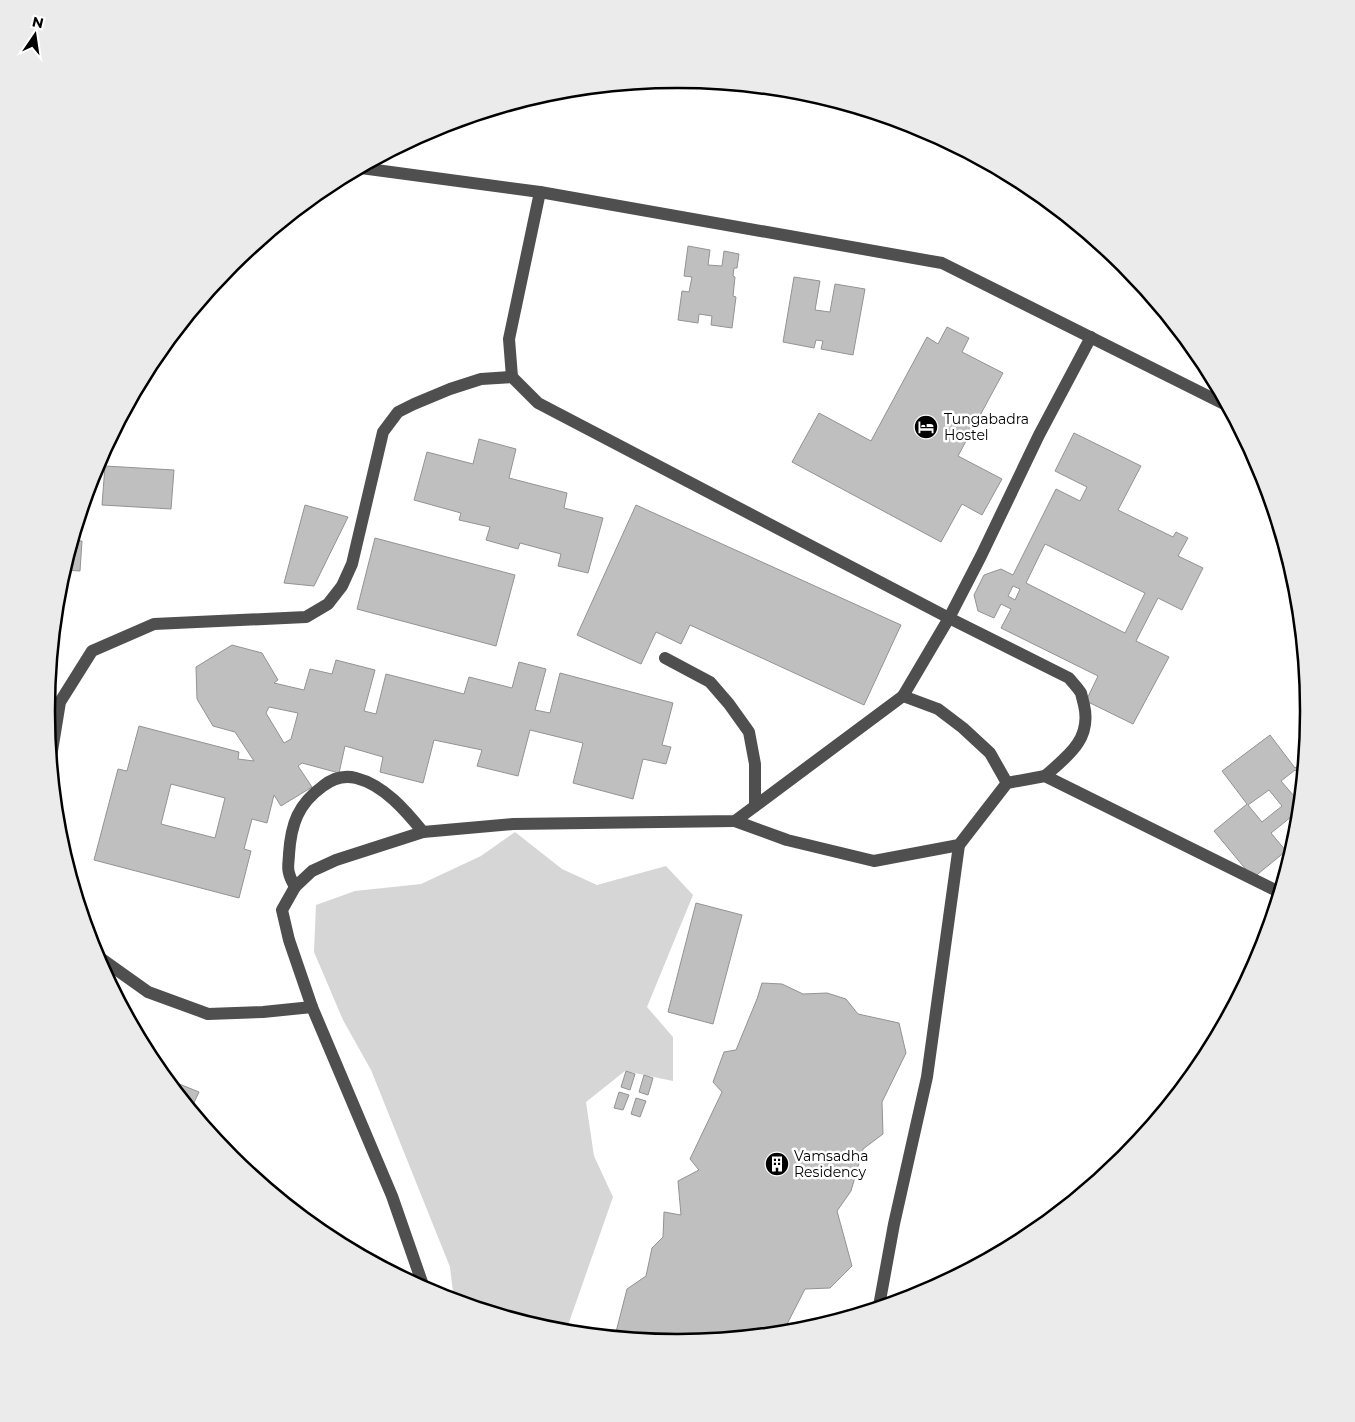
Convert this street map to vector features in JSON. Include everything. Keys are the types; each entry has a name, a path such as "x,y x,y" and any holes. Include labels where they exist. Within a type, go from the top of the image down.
{"lane":[{"path":"371,169 540,192 942,263 1217,401"},
{"path":"540,192 509,339 512,377 538,403 949,618 1069,678 1080,693 1086,713 1086,726 1069,755 1045,776 1007,783 959,845 927,1078 894,1224 880,1299"},
{"path":"735,820 903,696 949,618 1039,435 1091,337"},
{"path":"55,729 60,702 92,652 154,624 306,617 328,604 342,586 352,564 383,432 398,412 450,389 481,379 512,377"},
{"path":"665,658 710,682 749,732 756,764 755,806"},
{"path":"903,696 938,709 963,728 990,753 1007,783"},
{"path":"1045,776 1274,889"},
{"path":"295,887 288,872 290,841 295,819 302,806 313,793 327,783 340,778 355,778 373,785 390,796 423,832"},
{"path":"420,1277 392,1196 312,1007 288,940 282,910 295,887 312,871 336,860 423,832 513,824 735,820 787,840 874,861 959,845"},
{"path":"109,964 148,992 208,1014 263,1012 312,1007"}],"shaded area":[{"path":"515,832 562,869 597,885 666,866 693,895 647,1007 673,1037 673,1081 625,1071 586,1102 594,1156 613,1197 568,1324 516,1312 453,1291 450,1267 371,1070 343,1020 314,952 316,905 355,891 421,884 481,856"}],"building":[{"path":"688,246 710,250 708,265 722,266 724,251 739,254 737,268 734,268 733,276 735,277 733,296 736,297 732,328 711,325 712,316 699,314 698,323 678,320 682,291 689,292 692,277 684,276"},
{"path":"794,277 820,281 815,310 830,312 835,284 865,289 853,355 821,349 823,341 816,340 814,348 783,342"},
{"name":"Tungabadra Hostel","path":"947,327 969,338 962,352 1003,373 958,456 1002,479 982,515 962,504 941,542 792,462 819,413 871,441 927,337 938,344"},
{"path":"1074,433 1141,466 1118,510 1173,537 1176,532 1188,538 1178,556 1203,568 1182,610 1158,598 1136,641 1169,657 1133,724 1086,701 1098,676 1001,628 1011,609 1001,604 994,618 978,611 974,595 984,575 1001,569 1013,575 1056,489 1080,501 1087,487 1055,471","holes":["1045,544 1145,593 1125,633 1026,583","1013,586 1020,589 1015,600 1008,596"]},
{"path":"479,439 516,449 509,478 567,493 564,508 603,518 588,573 558,566 561,554 520,543 518,549 486,540 490,527 459,520 461,513 414,500 427,452 473,464"},
{"path":"105,466 174,470 171,509 102,505"},
{"path":"305,505 348,517 314,586 284,583"},
{"path":"636,505 901,625 864,705 690,625 681,644 656,632 641,664 577,635"},
{"path":"375,538 515,575 496,646 357,609"},
{"path":"79,541 82,541 80,571 71,570"},
{"path":"232,645 262,653 278,680 274,683 304,690 310,669 332,674 336,660 375,670 364,711 376,714 386,674 464,694 469,677 512,688 519,662 546,669 535,710 550,713 560,673 673,703 662,745 671,747 666,764 643,759 633,799 573,783 583,743 530,730 518,776 477,766 482,750 434,740 423,783 380,772 383,757 345,746 339,773 302,763 298,766 312,787 281,806 274,795 267,823 252,819 244,849 251,851 239,898 94,860 118,769 127,771 139,726 239,752 238,759 254,761 235,732 213,726 197,699 196,667","holes":["269,707 298,713 291,739 284,743 266,713","171,784 225,798 215,838 161,824"]},
{"path":"1270,735 1295,768 1298,766 1297,772 1295,770 1281,781 1294,796 1291,817 1271,833 1284,849 1283,853 1253,878 1214,831 1247,804 1222,771","holes":["1269,790 1282,806 1262,822 1248,805"]},
{"path":"696,903 742,915 713,1024 668,1012"},
{"name":"Vamsadha Residency","path":"762,983 782,984 803,994 827,993 846,999 858,1014 899,1023 906,1053 882,1102 883,1134 863,1149 851,1191 837,1211 852,1266 830,1288 805,1289 787,1324 718,1332 678,1334 617,1330 627,1289 646,1276 652,1248 663,1237 664,1212 681,1215 678,1181 699,1170 690,1159 722,1092 713,1082 724,1052 736,1050"},
{"path":"626,1071 635,1074 630,1090 621,1087"},
{"path":"644,1075 653,1078 648,1095 639,1092"},
{"path":"180,1084 199,1092 194,1102"},
{"path":"619,1092 629,1095 623,1110 614,1108"},
{"path":"636,1098 646,1101 640,1117 631,1114"}],"place":[{"name":"Tungabadra Hostel","path":"926,427"},
{"name":"Vamsadha Residency","path":"777,1164"}]}
